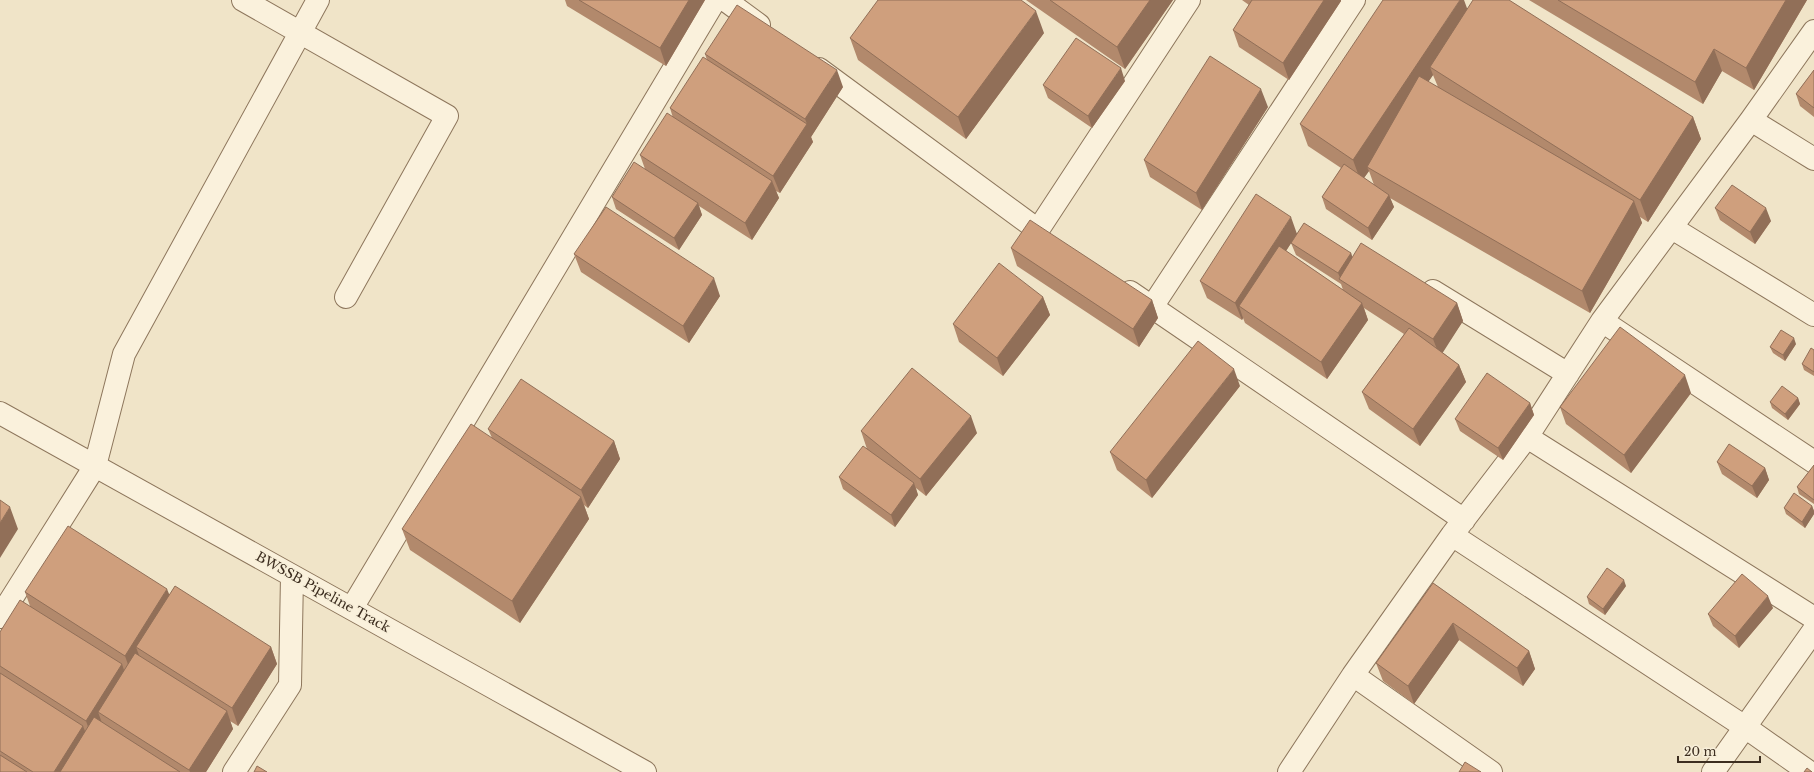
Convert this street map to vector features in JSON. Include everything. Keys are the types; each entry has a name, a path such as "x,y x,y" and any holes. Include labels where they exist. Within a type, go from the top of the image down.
{"street":[{"path":"243,0 447,116 346,297"},
{"path":"0,617 95,466 124,354 318,0"},
{"path":"352,608 715,0"},
{"path":"725,0 776,38"},
{"path":"1038,230 1189,0"},
{"path":"1152,307 1354,0"},
{"path":"1289,772 1353,675 1458,527 1527,437 1602,321 1751,120 1814,31"},
{"path":"802,56 1057,243"},
{"path":"1751,120 1814,159"},
{"path":"1672,228 1814,315"},
{"path":"1413,279 1568,374"},
{"path":"1114,281 1458,527 1809,772"},
{"path":"1602,321 1814,462"},
{"name":"BWSSB Pipeline Track","path":"0,413 645,772"},
{"path":"1527,437 1814,618"},
{"path":"234,772 290,685 292,576"},
{"path":"1713,772 1814,630"},
{"path":"1353,675 1491,772"}],"building":[{"path":"579,0 689,0 660,48"},
{"path":"878,0 1021,0 1036,11 958,117 850,38"},
{"path":"1050,0 1150,0 1117,47"},
{"path":"1252,0 1324,0 1283,63 1233,30"},
{"path":"1383,0 1460,0 1353,160 1300,124"},
{"path":"1473,0 1509,0 1693,117 1640,200 1430,67"},
{"path":"1558,0 1786,0 1746,68 1714,49 1695,82"},
{"path":"737,5 837,70 805,119 705,54"},
{"path":"1076,38 1121,68 1088,116 1043,85"},
{"path":"1210,56 1261,89 1196,193 1144,160"},
{"path":"703,57 807,124 773,176 670,108"},
{"path":"1814,70 1814,108 1796,94"},
{"path":"1419,76 1634,201 1582,291 1367,167"},
{"path":"667,113 772,181 745,223 640,155"},
{"path":"634,162 698,203 674,238 612,197"},
{"path":"1344,164 1389,195 1368,228 1322,197"},
{"path":"1732,185 1766,208 1750,232 1715,208"},
{"path":"1256,194 1291,217 1235,303 1200,281"},
{"path":"606,207 714,278 683,326 574,254"},
{"path":"1030,220 1152,300 1133,329 1011,248"},
{"path":"1304,223 1351,253 1338,273 1291,243"},
{"path":"1361,243 1457,303 1433,339 1339,279"},
{"path":"1279,246 1362,303 1321,362 1239,306"},
{"path":"999,263 1043,297 997,358 953,324"},
{"path":"1620,327 1685,375 1624,455 1560,407"},
{"path":"1409,328 1459,365 1413,429 1362,392"},
{"path":"1781,330 1794,338 1783,355 1770,347"},
{"path":"1198,341 1234,369 1146,480 1110,452"},
{"path":"1811,348 1814,350 1814,372 1802,364"},
{"path":"912,368 971,416 920,479 861,431"},
{"path":"1487,373 1530,403 1498,448 1455,419"},
{"path":"521,379 614,441 581,490 488,429"},
{"path":"1782,386 1798,398 1785,414 1770,402"},
{"path":"471,424 581,497 512,601 402,529"},
{"path":"1729,444 1765,468 1752,486 1717,462"},
{"path":"863,446 914,483 891,515 839,477"},
{"path":"1814,465 1814,500 1797,487"},
{"path":"1794,493 1812,506 1802,522 1784,508"},
{"path":"0,500 10,507 0,523"},
{"path":"68,526 167,589 125,656 25,592"},
{"path":"1607,568 1624,580 1603,609 1587,597"},
{"path":"1742,574 1768,596 1735,636 1708,614"},
{"path":"1433,583 1529,651 1517,668 1453,623 1408,686 1376,663"},
{"path":"175,586 271,647 232,708 136,647"},
{"path":"20,600 122,664 86,721 0,666 0,632"},
{"path":"135,653 227,711 189,770 98,712"},
{"path":"0,673 83,726 54,772 33,772 0,751"},
{"path":"94,717 180,772 60,772"},
{"path":"0,755 27,772 0,772"},
{"path":"1465,762 1481,772 1459,772"},
{"path":"257,766 267,772 254,772"},
{"path":"1807,768 1812,772 1804,772"}]}
